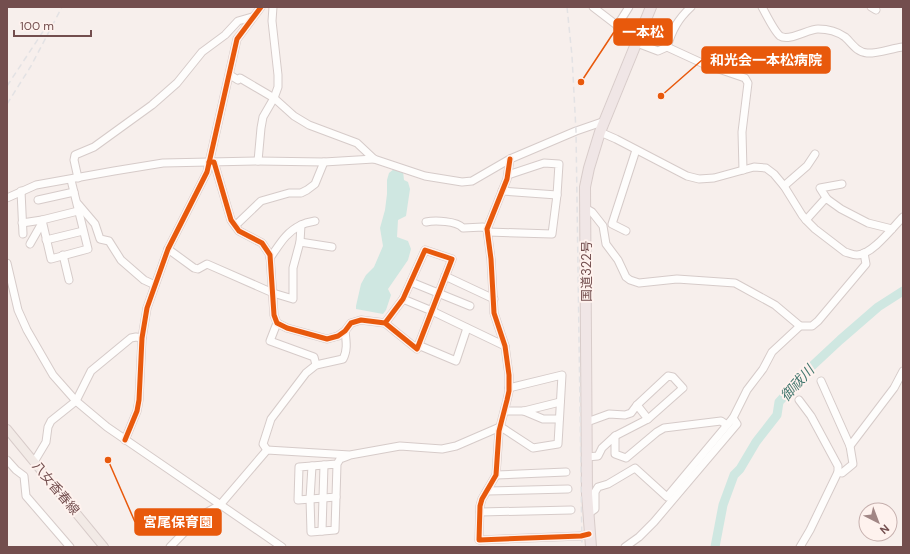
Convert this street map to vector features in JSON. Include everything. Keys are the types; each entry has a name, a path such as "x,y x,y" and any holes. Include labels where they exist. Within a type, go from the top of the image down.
{"highway":[{"name":"国道322号","path":"591,547 588,514 586,422 586,187 589,168 600,132 651,7"}],"main road":[{"name":"八女香春線","path":"7,429 104,547"}],"street":[{"path":"126,440 137,411 139,400 142,338 147,308 168,249 212,162 237,39 261,7"},
{"path":"258,160 263,117 274,98 278,87 272,21 273,7"},
{"path":"593,7 601,10 617,26 637,41 658,50 667,47 704,64 743,77 747,81 748,88 742,132 743,170"},
{"path":"617,26 629,7"},
{"path":"667,47 673,28 682,15 691,7"},
{"path":"762,7 780,36 792,37 811,29 818,29 843,36 855,48 867,53 903,47"},
{"path":"42,221 51,259 88,248 74,192 75,154 94,147 152,105 177,83 202,52 225,35 238,21 252,17"},
{"path":"230,75 238,80 240,78 274,98 294,116 309,125 357,143 374,158 425,176 462,182 472,181 510,159 576,131 605,121"},
{"path":"600,132 687,176 699,179 714,178 758,166 766,168 774,174 784,186 806,220 815,229 845,252 856,255 864,254 903,217"},
{"path":"626,231 612,224 636,150"},
{"path":"784,186 807,166 815,154"},
{"path":"7,198 36,185 163,163 258,160 324,162 374,158"},
{"path":"510,159 507,179 488,231 494,313 505,346 509,375 509,388 505,411 499,431 496,474 482,499 480,506 479,540 581,536 589,534"},
{"path":"212,162 231,220 240,230 262,243 270,258 274,314 277,323 270,341 314,357 316,366"},
{"path":"236,225 261,201 289,193 301,193 307,190 315,184 324,162"},
{"path":"426,222 432,220 459,224 463,228 483,227 488,231 552,234 559,164 544,162 508,174"},
{"path":"842,184 820,188 827,199 841,208 868,223 892,228"},
{"path":"502,190 557,195"},
{"path":"21,191 22,234"},
{"path":"38,200 74,192"},
{"path":"806,220 824,200 827,199"},
{"path":"76,202 95,224 100,239 109,241 121,260 144,280 155,285"},
{"path":"585,208 592,212 603,226 606,244 618,260 626,277 630,280 639,283 677,279 735,283 775,305 800,326 812,326 818,321 866,264 864,254"},
{"path":"22,223 42,221 78,211"},
{"path":"30,244 42,221"},
{"path":"270,258 286,234 301,225 315,221"},
{"path":"168,249 194,268 198,269 207,264 273,293 293,299 293,268 300,242 301,225"},
{"path":"46,240 83,231"},
{"path":"300,242 332,247"},
{"path":"277,323 287,328 327,339 338,336 345,331 351,323 361,320 385,323 417,349 452,259 425,250 404,299 385,323"},
{"path":"63,255 69,280"},
{"path":"7,263 18,310 26,330 53,376 76,401 107,427 282,547"},
{"path":"445,276 494,299"},
{"path":"411,282 470,306"},
{"path":"404,299 505,346"},
{"path":"625,547 654,522 735,421 747,390 763,369 772,352 800,326"},
{"path":"418,345 456,361 467,328"},
{"path":"267,450 263,444 271,419 306,373 316,366 344,359 346,354 345,331"},
{"path":"34,462 46,442 48,426 51,421 76,401 91,371 131,338 142,338"},
{"path":"850,446 894,388 903,371"},
{"path":"500,427 533,448 558,444 562,374 509,388"},
{"path":"586,422 609,414 625,415 631,413 637,404 668,376 673,377 683,388 648,419 615,436 602,448 598,456 587,457"},
{"path":"822,381 850,446 852,464 842,473 838,472"},
{"path":"799,400 811,416 838,466 838,472 810,530 800,547"},
{"path":"505,411 524,411 560,402"},
{"path":"637,404 648,419"},
{"path":"524,411 543,419 559,419"},
{"path":"615,436 615,454 626,458 664,428 721,421 727,425"},
{"path":"588,514 595,509 595,492 598,487 608,484 635,468 667,497 727,425 735,421"},
{"path":"312,466 310,499 311,532 334,530 337,464 340,459 350,455 400,446 442,449 456,446 500,427"},
{"path":"267,450 350,455"},
{"path":"170,547 200,516 220,505 267,450"},
{"path":"7,460 24,476 26,496 70,547"},
{"path":"336,497 298,500 298,467 337,464"},
{"path":"322,531 324,465"},
{"path":"496,474 566,472"},
{"path":"487,491 568,489"},
{"path":"480,512 571,510"}],"water":[{"path":"394,169 403,171 404,180 408,182 410,189 406,216 398,220 397,237 408,241 411,249 408,260 388,289 391,295 386,310 383,314 356,309 356,306 361,284 366,275 374,267 383,246 380,228 385,210 387,180 389,173"}],"waterway":[{"name":"御祓川","path":"715,547 723,505 734,475 740,469 756,442 777,415 779,402 811,367 840,340 878,307 903,291"}],"railway":[{"path":"7,104 31,66 62,7"},
{"path":"567,7 572,56 576,131 582,547"},
{"path":"7,86 48,24"}],"cycle path":[{"path":"125,440 137,411 139,400 142,338 147,308 168,249 207,172 237,39 261,7"},
{"path":"510,159 507,179 487,229 491,259 494,313 505,346 509,375 509,391 499,431 496,475 482,499 480,506 479,540 581,536 589,534"},
{"path":"209,162 214,162 231,220 239,231 262,243 270,255 274,315 277,323 287,328 327,339 338,336 345,331 351,323 361,320 385,323 417,349 452,259 425,250 403,299 385,323"}],"place":[{"name":"一本松","path":"581,82"},
{"name":"和光会一本松病院","path":"661,96"},
{"name":"宮尾保育園","path":"108,460"}]}
